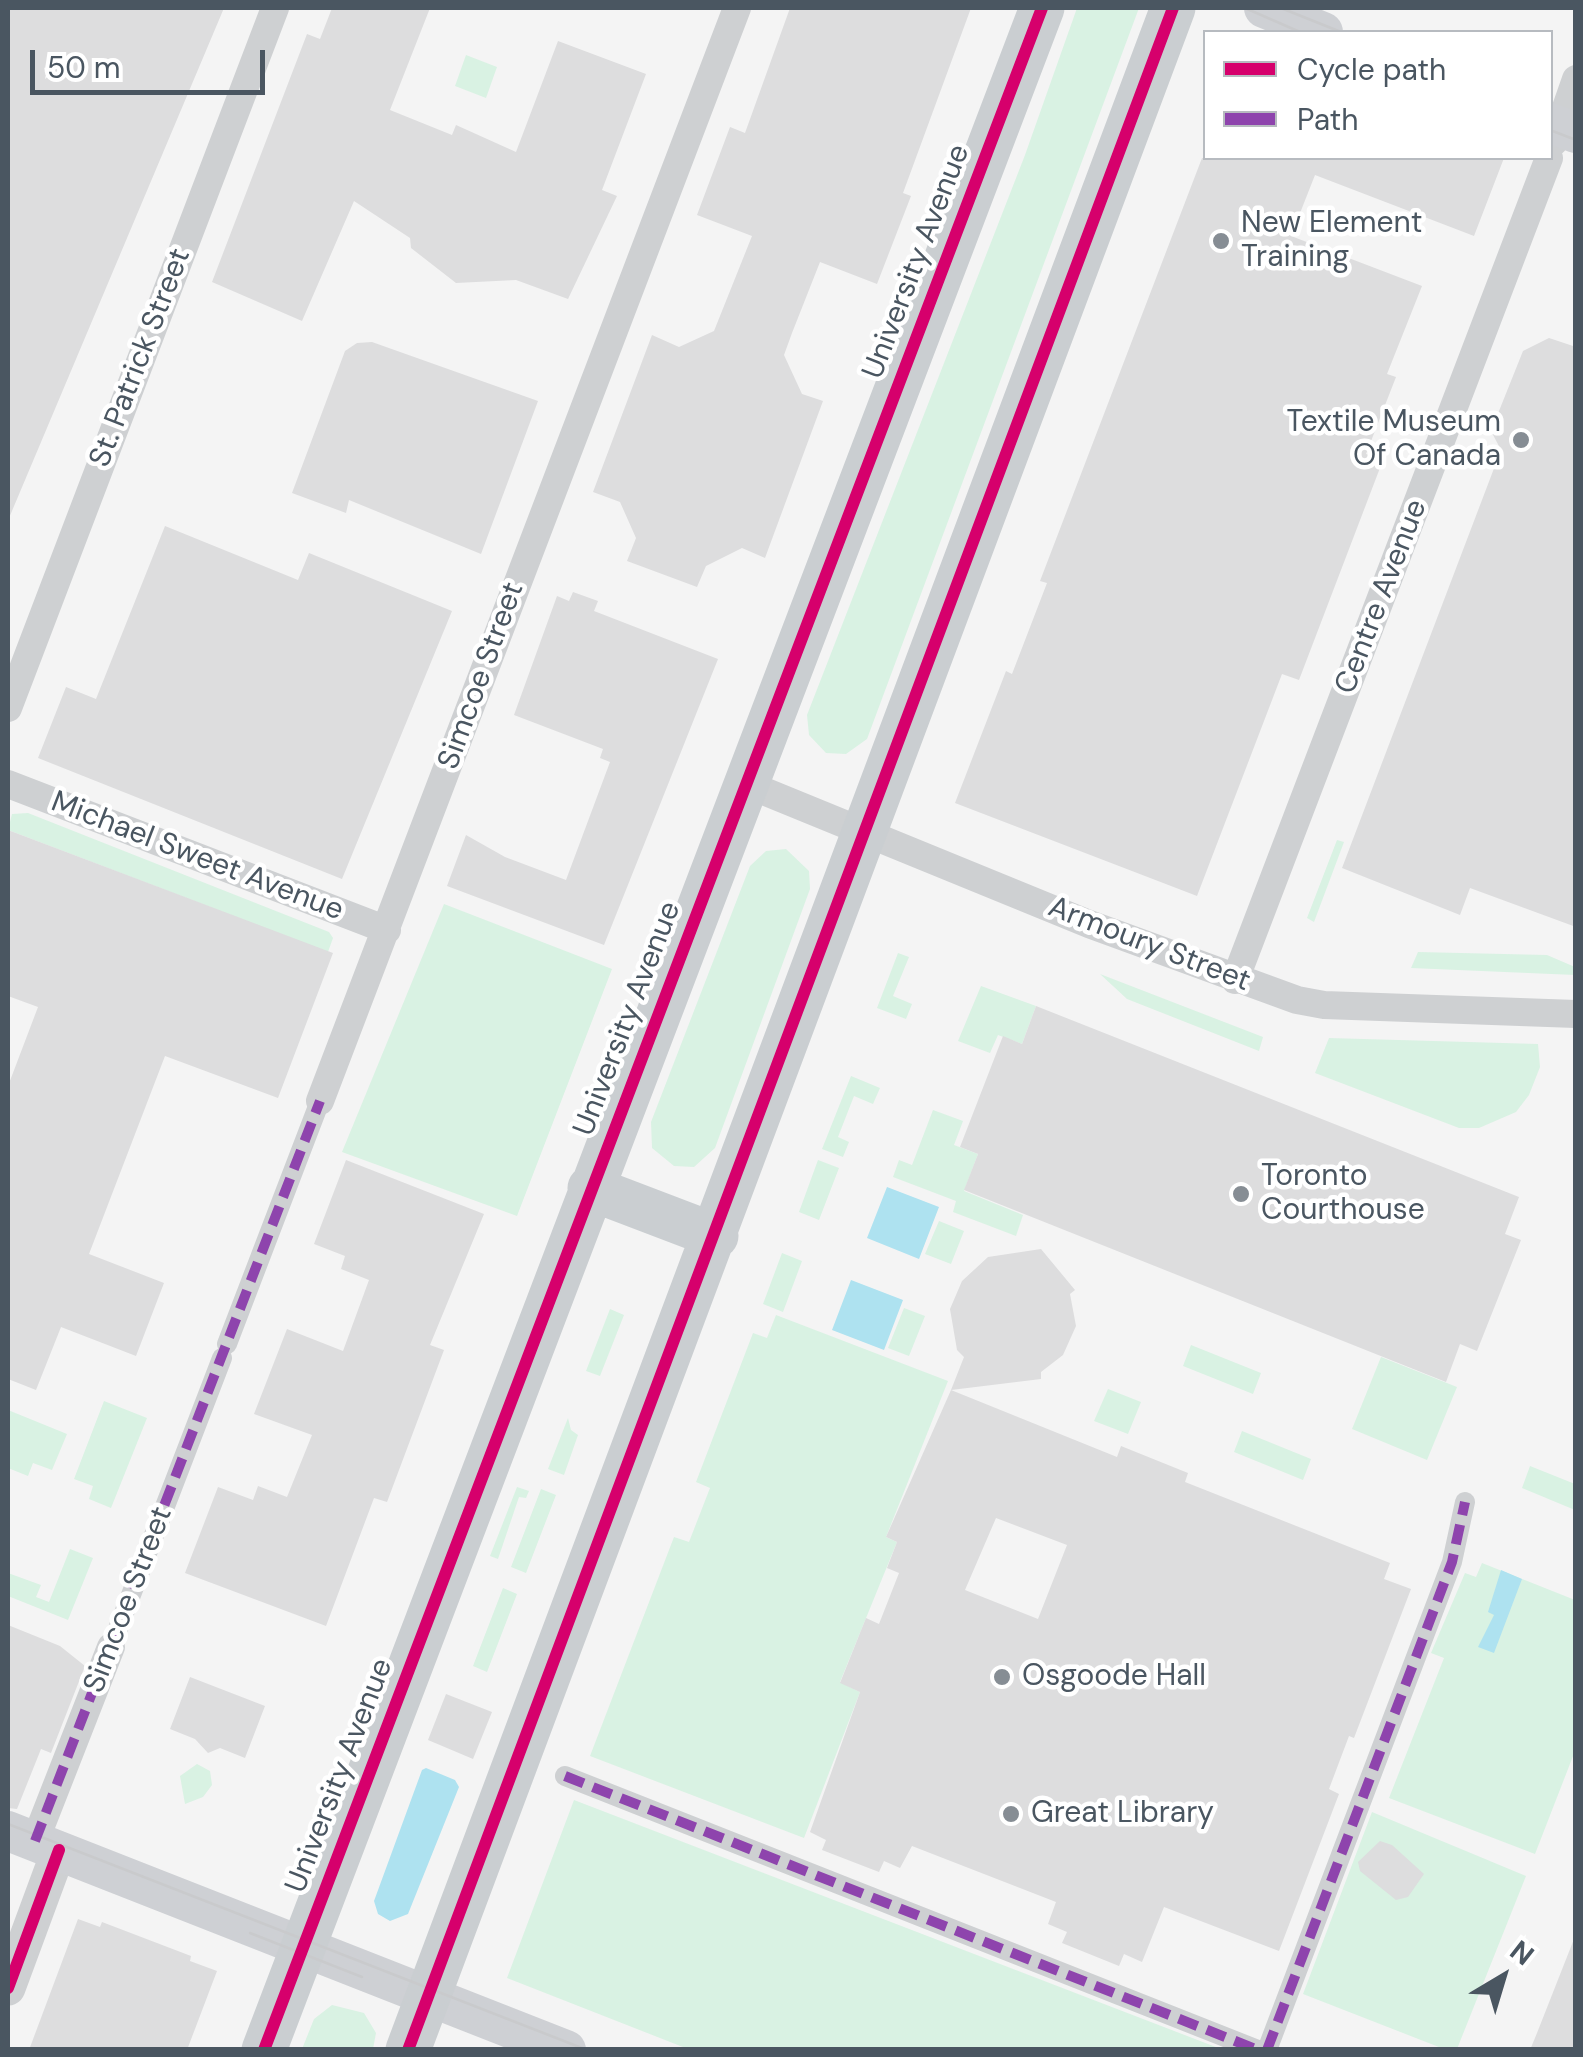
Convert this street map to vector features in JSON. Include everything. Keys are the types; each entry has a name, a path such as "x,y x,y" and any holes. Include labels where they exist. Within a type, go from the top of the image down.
{"main road":[{"name":"University Avenue","path":"264,2050 1042,8"},
{"path":"408,2050 1173,8"},
{"path":"1264,8 1318,30"},
{"path":"590,1188 716,1236"},
{"path":"34,1841 566,2050"}],"street":[{"name":"St. Patrick Street","path":"8,708 275,8"},
{"name":"Simcoe Street","path":"8,1988 34,1841 387,930 737,8"},
{"name":"Centre Avenue","path":"1557,138 1576,79"},
{"name":"Centre Avenue","path":"1235,980 1549,160"},
{"name":"Armoury Street","path":"744,783 1235,980 1324,1005 1576,1014"},
{"name":"Michael Sweet Avenue","path":"8,784 387,930"},
{"path":"1267,2050 1452,1562 1465,1502"},
{"path":"565,1776 1258,2050"}],"green space":[{"path":"1077,8 1139,8 867,739 846,754 826,753 809,735 807,715 1025,155"},
{"path":"466,55 497,67 486,98 455,86"},
{"path":"28,813 329,932 333,938 328,952 8,830 12,814"},
{"path":"1337,840 1344,842 1314,922 1307,918"},
{"path":"786,849 809,871 810,889 715,1148 694,1167 674,1166 652,1148 651,1122 750,866 766,851"},
{"path":"444,904 612,969 517,1216 342,1152"},
{"path":"1418,952 1547,955 1575,967 1575,975 1411,968"},
{"path":"898,953 909,957 893,996 912,1004 906,1019 877,1008"},
{"path":"1100,974 1263,1037 1259,1051 1127,999"},
{"path":"981,986 1036,1006 1022,1044 998,1035 990,1053 958,1041"},
{"path":"1329,1038 1538,1044 1540,1067 1529,1095 1516,1112 1479,1128 1459,1128 1315,1073"},
{"path":"851,1076 880,1088 873,1104 854,1096 838,1137 849,1142 843,1157 822,1149"},
{"path":"933,1110 963,1121 954,1145 978,1154 964,1191 1023,1215 1016,1236 953,1212 956,1201 893,1177 899,1160 912,1165"},
{"path":"818,1160 839,1168 819,1220 799,1212"},
{"path":"939,1221 964,1231 951,1264 925,1254"},
{"path":"782,1253 802,1261 783,1312 763,1304"},
{"path":"904,1308 925,1316 909,1356 888,1348"},
{"path":"610,1309 624,1315 600,1376 586,1371"},
{"path":"776,1315 948,1381 886,1537 897,1542 840,1682 860,1692 804,1838 590,1756 674,1537 689,1542 710,1488 696,1482 753,1333 767,1338"},
{"path":"1191,1345 1261,1373 1253,1394 1183,1366"},
{"path":"1381,1357 1457,1387 1427,1460 1352,1429"},
{"path":"1108,1389 1141,1402 1128,1434 1094,1421"},
{"path":"104,1401 147,1418 111,1508 89,1499 93,1486 74,1479"},
{"path":"8,1410 67,1434 52,1470 33,1463 28,1476 8,1468"},
{"path":"568,1418 571,1430 578,1435 564,1475 548,1469"},
{"path":"1242,1431 1311,1459 1303,1480 1234,1452"},
{"path":"1530,1466 1575,1484 1575,1510 1522,1488"},
{"path":"517,1487 529,1491 526,1498 519,1497 498,1559 490,1556"},
{"path":"541,1489 556,1495 526,1573 511,1567"},
{"path":"70,1549 93,1558 68,1620 8,1596 8,1573 41,1585 36,1597 49,1602"},
{"path":"1482,1563 1575,1600 1575,1751 1535,1854 1389,1798 1444,1658 1431,1653 1465,1573 1476,1577"},
{"path":"503,1588 517,1594 487,1672 473,1666"},
{"path":"197,1764 210,1771 212,1785 203,1797 185,1804 180,1776"},
{"path":"574,1800 1221,2049 688,2049 507,1978"},
{"path":"1372,1812 1526,1876 1457,2049 1444,2049 1303,1994"},
{"path":"332,2005 364,2013 376,2033 373,2049 302,2049 314,2019"}],"water":[{"path":"887,1187 939,1207 919,1259 867,1238"},
{"path":"851,1280 903,1300 884,1350 832,1330"},
{"path":"1501,1570 1522,1579 1494,1653 1478,1647 1494,1615 1488,1612"},
{"path":"426,1768 455,1780 459,1787 408,1914 390,1921 378,1914 374,1901"}],"building":[{"path":"8,8 224,8 9,518 8,518"},
{"path":"332,8 430,8 390,110 452,135 456,125 516,152 558,41 646,74 602,190 617,196 568,299 516,280 456,283 411,248 410,238 354,201 302,321 212,282 307,34 320,39"},
{"path":"790,8 971,8 903,193 911,196 877,284 820,262 792,333 784,355 802,394 823,401 765,558 742,548 706,566 697,587 627,561 636,538 620,502 593,492 652,335 679,347 714,331 752,236 697,215 730,127 745,133"},
{"path":"1202,158 1503,160 1474,236 1315,175 1291,236 1422,286 1387,374 1396,377 1366,454 1383,460 1299,680 1282,674 1197,896 955,803 1006,671 1012,674 1047,583 1040,581"},
{"path":"1549,338 1576,347 1576,927 1470,888 1460,915 1342,868 1501,450 1491,431 1523,351"},
{"path":"372,342 538,401 481,554 349,500 346,513 292,493 345,351 357,343"},
{"path":"165,526 298,580 309,553 452,611 342,879 38,758 66,687 96,699"},
{"path":"573,592 598,601 594,611 718,659 604,945 447,886 466,835 505,857 566,880 610,762 600,758 603,749 514,715 557,596 569,601"},
{"path":"8,830 333,953 278,1098 165,1056 89,1254 164,1283 136,1356 61,1327 36,1390 8,1379 8,1086 38,1007 8,996"},
{"name":"Toronto Courthouse","path":"1036,1006 1519,1197 1505,1234 1521,1240 1477,1351 1460,1344 1446,1382 964,1190 978,1154 960,1147 1003,1036 1022,1044"},
{"path":"346,1160 484,1214 430,1345 444,1350 387,1502 374,1498 326,1626 185,1573 218,1487 253,1500 258,1486 287,1497 312,1435 254,1414 287,1329 343,1351 369,1280 341,1269 345,1256 314,1244"},
{"path":"1041,1249 1075,1290 1070,1294 1076,1326 1063,1355 1041,1372 1041,1379 951,1390 964,1357 957,1350 950,1309 962,1281 988,1257"},
{"name":"Osgoode Hall","path":"951,1390 1117,1457 1121,1446 1188,1473 1185,1482 1390,1563 1384,1579 1411,1589 1354,1738 1349,1736 1329,1789 1339,1794 1279,1951 1164,1907 1142,1962 1124,1954 1119,1966 1062,1943 1067,1932 1048,1924 1056,1902 912,1846 900,1868 884,1861 879,1872 822,1850 826,1840 810,1832 860,1692 840,1683 866,1618 879,1624 899,1573 887,1568 897,1542 886,1537","holes":["996,1518 1067,1545 1038,1619 965,1590"]},
{"path":"8,1625 60,1646 85,1666 51,1753 41,1749 17,1809 8,1808"},
{"path":"190,1677 265,1706 245,1758 220,1748 208,1753 195,1739 170,1729"},
{"path":"446,1694 492,1712 473,1759 428,1740"},
{"path":"1380,1841 1392,1845 1424,1874 1408,1897 1396,1900 1360,1871 1358,1862"},
{"path":"78,1919 100,1927 102,1922 191,1956 190,1961 217,1971 187,2050 29,2050"},
{"path":"1574,1939 1576,2050 1530,2050 1537,2033"}],"tram line":[{"path":"1245,8 1295,30"},
{"path":"1281,8 1336,30"},
{"path":"1553,131 1576,140"},
{"path":"8,1824 587,2050"},
{"path":"250,1933 362,1977"}],"marked path":[{"path":"35,1841 320,1101"},
{"path":"1267,2050 1452,1562 1465,1502"},
{"path":"565,1776 1258,2050"}],"cycle path":[{"path":"264,2050 1042,8"},
{"path":"408,2050 1173,8"},
{"path":"8,1988 59,1850"}],"place":[{"name":"New Element Training","path":"1221,241"},
{"name":"Textile Museum Of Canada","path":"1521,440"},
{"name":"Toronto Courthouse","path":"1241,1194"},
{"name":"Osgoode Hall","path":"1002,1677"},
{"name":"Great Library","path":"1011,1814"}]}
